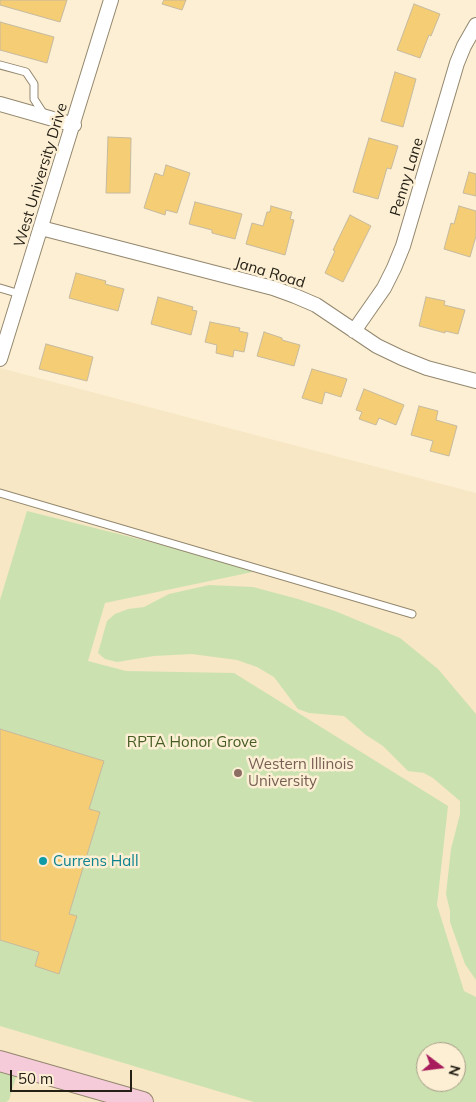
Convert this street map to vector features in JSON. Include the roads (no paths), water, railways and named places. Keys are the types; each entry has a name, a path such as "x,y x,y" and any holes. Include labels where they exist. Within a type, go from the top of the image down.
{"street":[{"name":"West University Drive","path":"0,359 111,0"},
{"name":"Penny Lane","path":"354,331 384,288 403,246 457,63 476,25"},
{"path":"0,104 74,124"},
{"name":"Jana Road","path":"41,228 273,288 316,305 377,346 402,358 427,368 476,381"},
{"path":"0,1061 143,1102"}],"lane":[{"path":"0,65 26,72 34,84 34,99 45,117"},
{"path":"0,288 20,294"},
{"path":"0,494 412,614"}],"place":[{"name":"Western Illinois University","path":"238,773"},
{"name":"Currens Hall","path":"43,861"}],"park label":[{"name":"RPTA Honor Grove","path":"192,742"}]}
